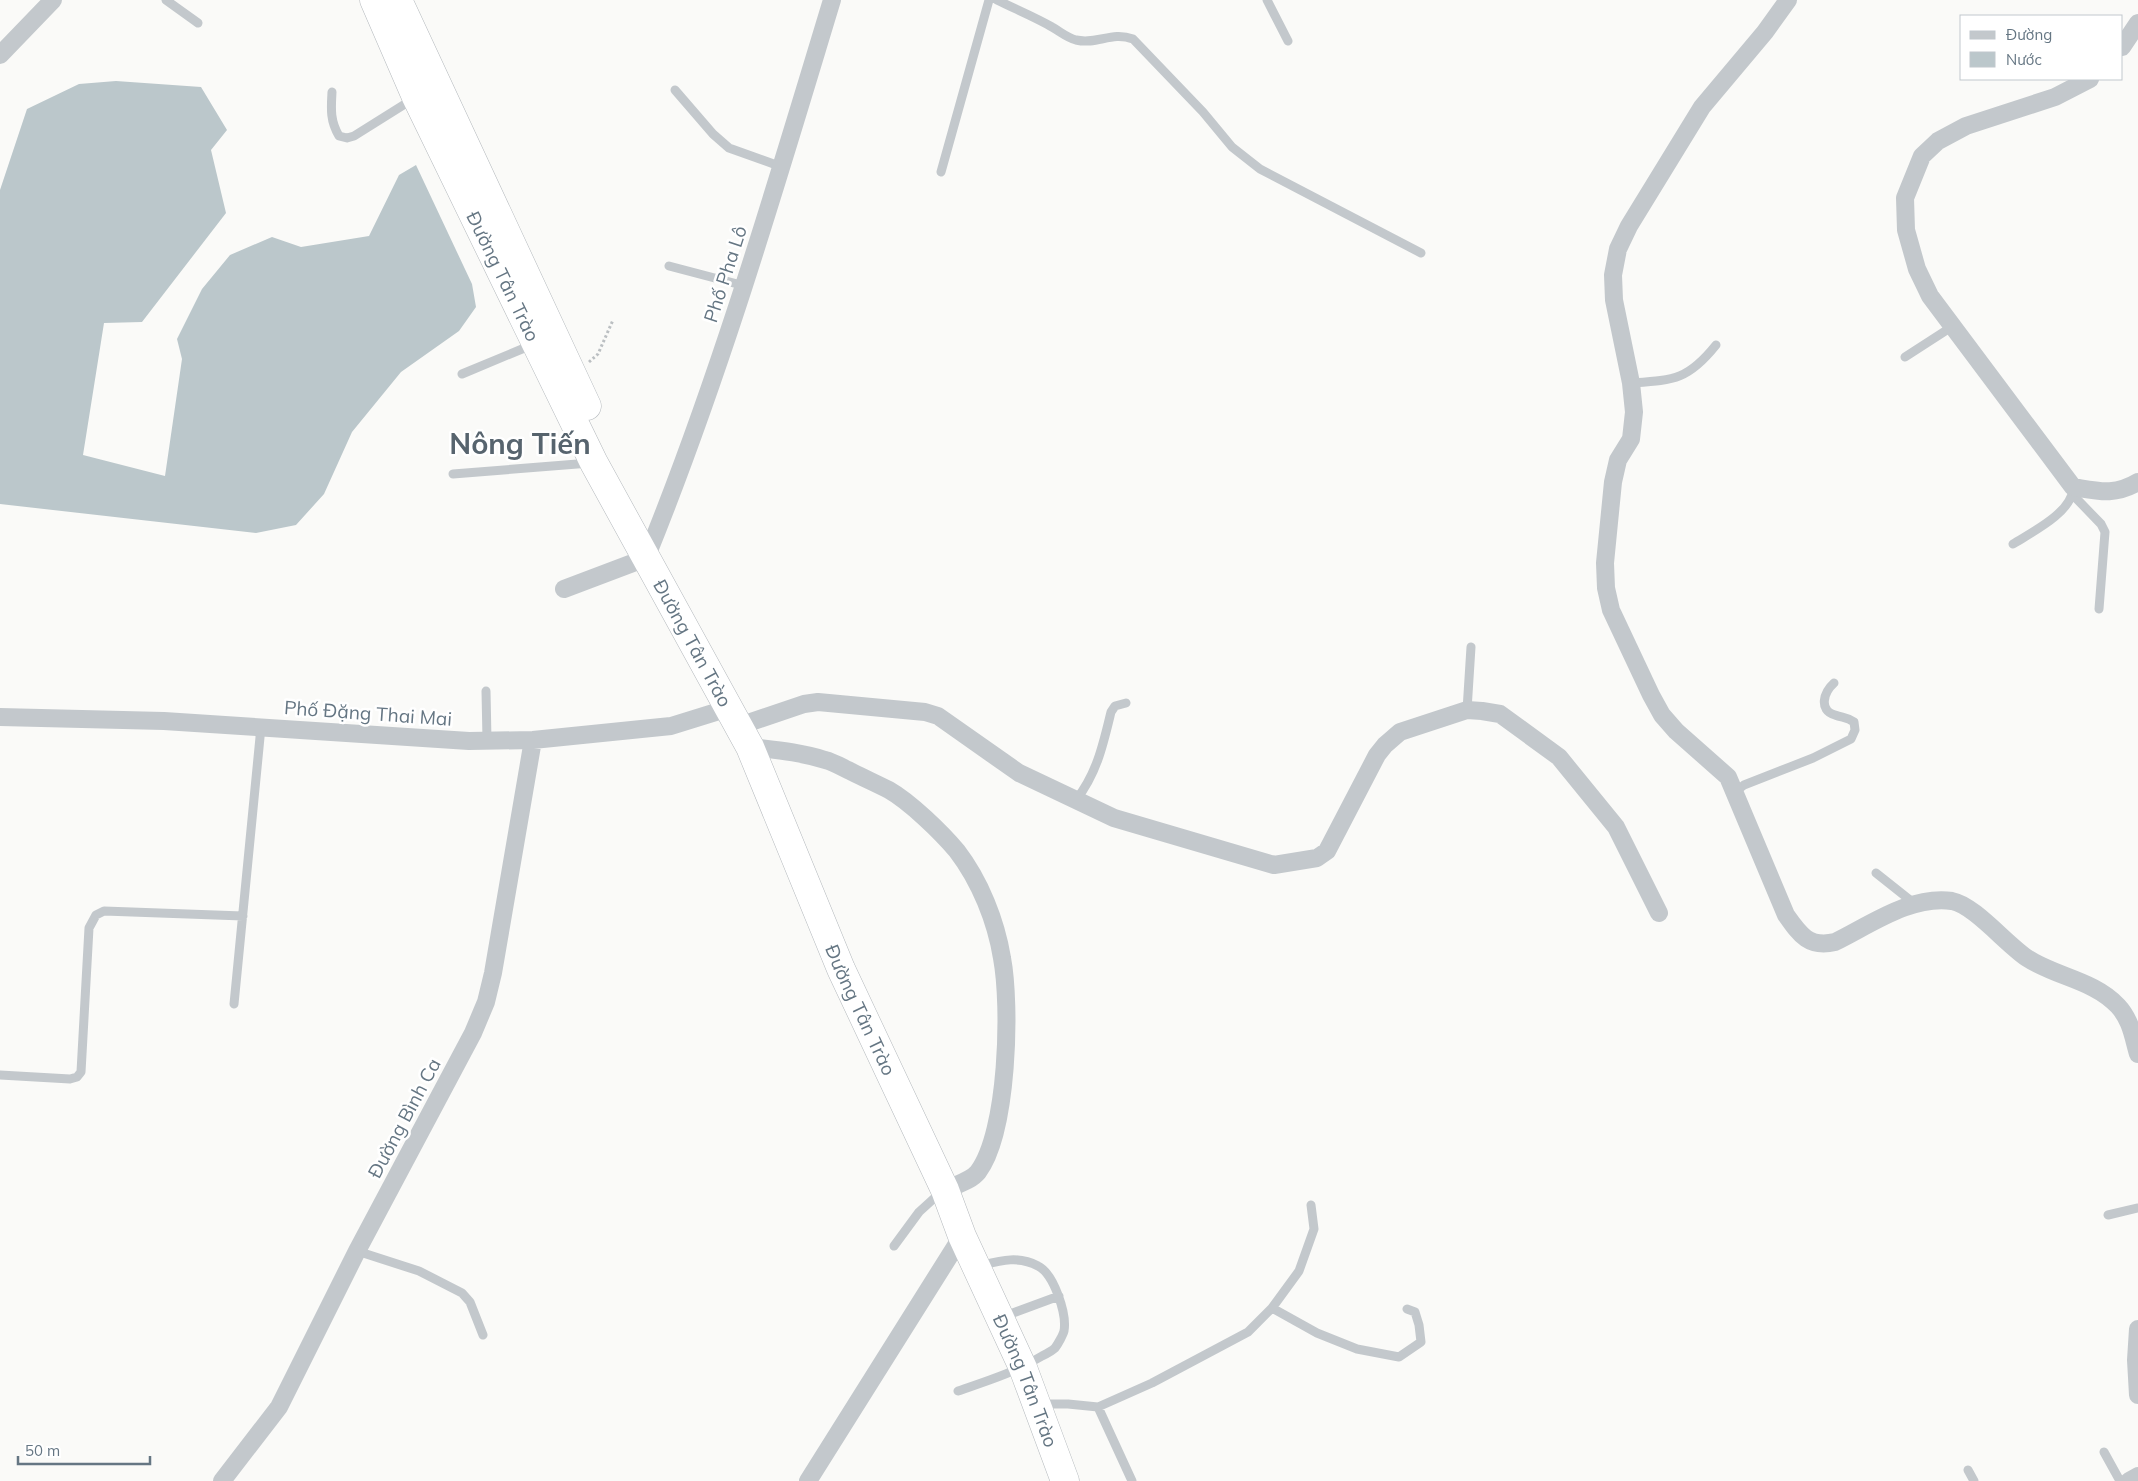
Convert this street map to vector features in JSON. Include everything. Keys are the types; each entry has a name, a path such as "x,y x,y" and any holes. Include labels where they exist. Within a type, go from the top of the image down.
{"highway":[{"name":"Đường Tân Trào","path":"374,0 428,96 571,373 620,476 643,553"},
{"name":"Đường Tân Trào","path":"398,0 428,96 535,343 594,463 740,727 842,969 945,1190 962,1236 1023,1368 1065,1481"}],"street":[{"path":"0,55 53,0"},
{"name":"Phố Pha Lô","path":"643,553 678,479 745,286 832,0"},
{"path":"1788,0 1702,107 1629,226 1618,250 1613,275 1614,300 1631,383 1634,412 1631,439 1618,460 1612,482 1606,554 1606,588 1611,610 1662,715 1676,731 1728,777 1786,915 1796,929 1812,943 1824,944 1835,942 1899,910 1926,901 1953,902 1972,910 2029,960 2103,992 2118,1006 2130,1023 2138,1054"},
{"path":"2123,46 2138,23"},
{"path":"2088,80 2055,97 1966,126 1938,141 1922,156 1905,198 1906,230 1917,269 1930,296 2073,491 2108,492 2126,489 2138,482"},
{"path":"564,589 643,553"},
{"name":"Phố Đặng Thai Mai","path":"0,717 164,721 469,741 533,740 672,726 740,727 804,704 818,702 926,712 938,716 1019,773 1114,818 1274,865 1317,858 1328,851 1376,755 1400,732 1467,710"},
{"path":"1467,710 1500,714 1559,757 1616,828 1659,913"},
{"path":"740,727 801,753 826,760 890,791 911,806 956,850 988,905 1002,957 1006,988 1003,1077 997,1128 991,1149 977,1173 945,1190"},
{"name":"Đường Bình Ca","path":"222,1481 279,1406 357,1251 473,1032 486,1002 493,973 533,740"},
{"path":"808,1481 962,1236"},
{"path":"2138,1329 2136,1360 2138,1395"},
{"path":"2129,1481 2138,1476"}],"lane":[{"path":"166,0 198,23"},
{"path":"941,172 989,0"},
{"path":"996,0 1053,28 1065,36 1092,42 1122,35 1133,39 1203,112 1232,147 1260,170 1421,253"},
{"path":"1267,0 1288,41"},
{"path":"675,90 713,134 729,148 782,167"},
{"path":"332,92 331,115 333,126 339,136 347,138 428,96"},
{"path":"669,266 745,286"},
{"path":"1905,358 1953,326"},
{"path":"462,374 535,343"},
{"path":"1631,383 1670,380 1686,373 1696,367 1716,345"},
{"path":"453,474 594,463"},
{"path":"2013,544 2062,511 2071,500 2073,491"},
{"path":"2073,491 2101,524 2105,532 2099,609"},
{"path":"1467,710 1471,647"},
{"path":"1735,792 1744,785 1813,758 1851,739 1855,730 1854,722 1847,717 1833,715 1826,710 1824,702 1826,690 1834,683"},
{"path":"486,691 487,740"},
{"path":"1076,800 1088,785 1100,758 1111,712 1115,706 1126,703"},
{"path":"234,1004 262,727"},
{"path":"1876,873 1916,904"},
{"path":"0,1074 70,1079 76,1077 80,1072 89,928 96,915 104,911 243,916"},
{"path":"894,1246 919,1212 945,1190"},
{"path":"1037,1405 1068,1404 1098,1407 1152,1383 1248,1332 1272,1308 1299,1271 1314,1229 1311,1205"},
{"path":"2108,1215 2138,1208"},
{"path":"357,1251 419,1271 462,1293 470,1302 483,1335"},
{"path":"958,1391 1023,1368 1054,1349 1064,1331 1062,1306 1059,1296 1040,1266 1022,1260 1006,1259 977,1267"},
{"path":"1000,1318 1059,1296"},
{"path":"1272,1308 1317,1333 1357,1349 1399,1357 1421,1342 1415,1312 1407,1309"},
{"path":"1098,1407 1132,1481"},
{"path":"2104,1452 2120,1481"},
{"path":"1968,1470 1974,1481"}],"path":[{"path":"571,373 598,354 613,320"}],"water":[{"path":"116,81 201,87 227,130 211,150 226,213 142,322 104,323 83,455 165,476 182,359 177,339 202,289 230,255 272,237 301,247 369,236 399,175 416,165 472,284 476,307 459,331 401,372 352,432 324,494 296,525 256,533 0,504 0,190 27,109 79,84"}],"district":[{"name":"Nông Tiến","path":"520,443"}]}
